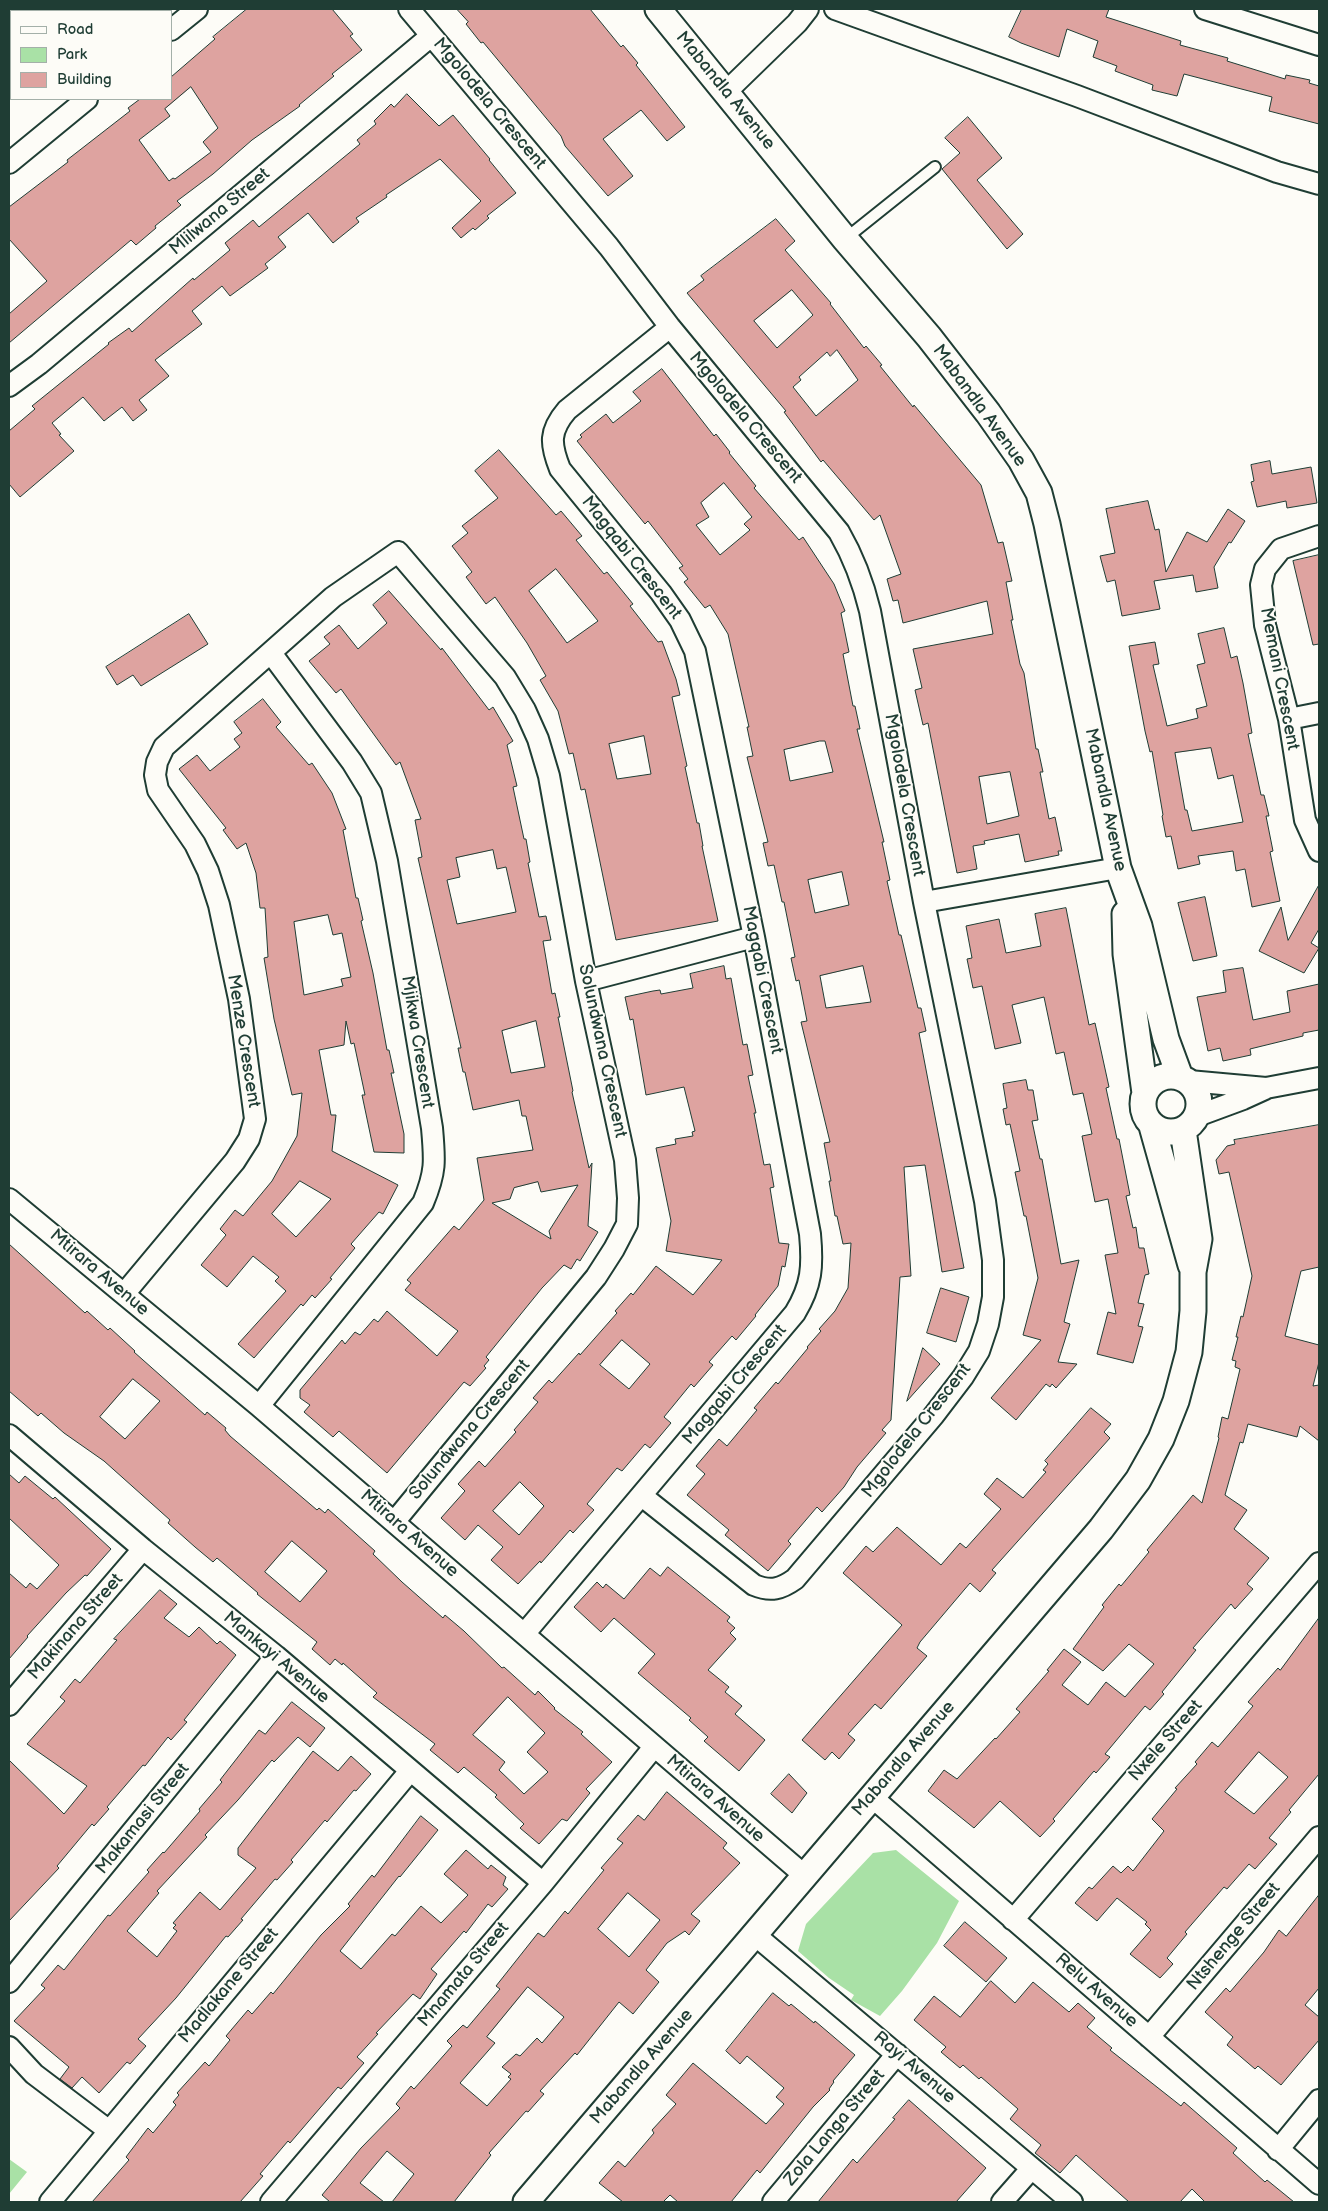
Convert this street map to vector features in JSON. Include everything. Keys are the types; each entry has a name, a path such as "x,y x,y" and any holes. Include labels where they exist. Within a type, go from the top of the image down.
{"street":[{"path":"172,29 197,9"},
{"name":"Mgolodela Crescent","path":"409,9 609,247 670,327 839,532 852,555 861,576 870,611 924,902 985,1201 993,1260 993,1297 988,1324 979,1351 963,1377 934,1415 795,1579 778,1589 763,1589 754,1585 642,1496"},
{"name":"Mabandla Avenue","path":"658,9 845,239 930,337 988,413 1021,460 1039,492 1121,878 1126,954 1145,1093"},
{"path":"726,92 797,23 808,9"},
{"path":"835,9 1077,96 1277,172 1319,184"},
{"path":"1205,9 1319,46"},
{"name":"Mlilwana Street","path":"9,386 431,36"},
{"path":"9,163 86,100"},
{"name":"Magqabi Crescent","path":"525,1633 795,1313 806,1296 811,1274 810,1234 754,937 695,651 680,620 560,469 552,442 558,420 566,410 670,327"},
{"name":"Memani Crescent","path":"1319,536 1281,549 1265,569 1262,584 1266,625 1288,719 1305,820 1319,851"},
{"name":"Solundwana Crescent","path":"271,653 333,597 398,552 505,677 525,710 538,740 549,776 586,981 625,1160 628,1198 627,1224 596,1278 394,1521"},
{"name":"Menze Crescent","path":"124,1294 234,1162 249,1140 255,1119 239,999 219,905 208,871 196,844 158,790 155,774 157,762 164,748 271,653"},
{"name":"Mjikwa Crescent","path":"260,1406 423,1203 433,1179 434,1156 388,861 371,793 352,762 271,653"},
{"path":"1288,719 1319,713"},
{"path":"924,902 1121,878"},
{"name":"Mabandla Avenue","path":"1121,878 1139,926 1166,1039 1184,1079"},
{"path":"586,981 754,937"},
{"path":"1266,1088 1184,1079 1170,1075 1160,1078 1151,1084 1145,1093 1143,1102 1144,1112 1152,1126 1164,1132 1174,1132 1266,1088 1319,1078"},
{"path":"1184,1079 1195,1088 1199,1098 1200,1107 1190,1123"},
{"name":"Mabandla Avenue","path":"526,2202 756,1935 804,1875 872,1798 1094,1536 1138,1480 1161,1439 1178,1393 1189,1352 1193,1311 1193,1272 1199,1239 1190,1123"},
{"name":"Mabandla Avenue","path":"1152,1126 1193,1272"},
{"name":"Mtirara Avenue","path":"9,1199 260,1406 804,1875"},
{"name":"Mankayi Avenue","path":"9,1435 143,1549 276,1656 543,1883"},
{"name":"Makinana Street","path":"9,1705 143,1549"},
{"name":"Nxele Street","path":"1013,1920 1319,1563"},
{"name":"Makamasi Street","path":"9,1982 276,1656"},
{"name":"Mnamata Street","path":"271,2202 543,1883 654,1747"},
{"name":"Madlakane Street","path":"50,2202 108,2130 410,1771"},
{"name":"Relu Avenue","path":"872,1798 1319,2184"},
{"name":"Ntshenge Street","path":"1149,2037 1319,1837"},
{"name":"Rayi Avenue","path":"756,1935 1072,2202"},
{"path":"9,2047 34,2074 108,2130"},
{"name":"Zola Langa Street","path":"773,2202 897,2054"},
{"path":"1278,2150 1319,2100"},
{"path":"1002,2202 1031,2169"}],"lane":[{"path":"845,239 935,167"}],"green space":[{"path":"896,1850 959,1901 937,1943 902,1991 880,2016 851,2000 854,1995 829,1978 798,1951 806,1924 873,1853"},
{"path":"9,2159 27,2172 9,2194"}],"building":[{"path":"247,9 332,9 353,34 350,36 362,50 332,74 334,76 300,106 252,140 213,174 177,201 181,205 155,226 156,228 136,245 131,240 9,343 9,314 47,281 9,239 9,207 130,111 128,108 139,100 172,100 172,76 215,39 213,37","holes":["191,87 218,128 203,142 211,152 175,179 173,178 169,181 139,140 170,116 165,109"]},
{"path":"457,9 590,9 621,47 623,45 638,63 636,65 685,127 667,141 641,110 603,139 633,176 608,196 565,146 561,136 483,42 481,43"},
{"path":"1022,9 1109,9 1106,17 1181,41 1180,45 1228,58 1227,61 1285,79 1286,75 1310,80 1309,83 1319,86 1319,124 1269,111 1272,97 1184,74 1177,96 1152,90 1153,85 1115,71 1117,66 1093,57 1098,41 1067,29 1059,57 1021,43 1009,37"},
{"path":"407,94 439,126 453,115 516,193 487,216 489,218 475,230 473,228 461,238 452,228 481,201 440,159 386,195 387,197 356,218 359,222 333,243 308,213 278,237 286,247 265,264 268,268 230,296 222,286 192,311 202,324 155,360 169,376 139,400 147,410 133,421 122,407 104,421 83,397 52,423 61,434 59,435 74,451 20,497 9,484 9,431 35,409 32,406 108,343 129,328 132,332 193,278 194,280 230,250 225,243 253,220 259,227 360,144 357,140 376,124 374,121 391,104 394,107"},
{"path":"968,117 1002,158 977,180 1023,234 1007,249 942,169 960,153 945,138"},
{"path":"776,219 795,241 785,250 831,303 864,348 866,346 882,365 880,366 913,407 914,405 981,485 998,543 1003,542 1012,581 1006,582 1013,620 1011,620 1020,664 1024,673 1036,749 1038,749 1043,772 1040,772 1049,819 1055,817 1062,851 1058,851 1059,855 1025,862 1019,834 984,841 985,844 973,846 977,869 957,873 928,723 923,725 915,690 922,688 913,649 993,634 987,601 903,623 898,600 893,601 887,579 901,574 880,515 874,520 823,460 821,462 784,412 786,411 687,293 704,280 701,276","holes":["792,290 813,315 777,348 754,321","837,350 858,380 816,416 793,387 801,380 799,377 827,352 830,356","1010,772 1019,816 987,824 979,777"]},
{"path":"662,369 714,436 716,434 730,452 756,486 754,488 799,540 803,537 834,584 845,611 841,613 849,652 843,654 853,706 855,706 860,729 857,729 884,842 882,842 890,880 887,881 899,935 901,935 918,1008 921,1008 926,1031 919,1033 964,1268 942,1272 925,1165 904,1167 911,1276 900,1277 891,1420 882,1430 886,1433 857,1467 844,1487 822,1512 817,1507 788,1541 791,1544 768,1571 725,1535 729,1530 687,1495 705,1474 696,1466 719,1439 727,1446 757,1410 754,1408 776,1382 778,1384 821,1331 819,1329 835,1311 848,1288 851,1243 843,1244 837,1216 835,1216 824,1143 830,1142 801,1022 807,1021 799,980 796,981 791,958 795,957 784,902 782,902 774,865 768,866 763,843 768,842 747,757 753,756 747,727 749,727 728,634 710,605 705,608 684,582 688,579 679,568 683,566 648,521 645,524 577,441 582,437 580,435 606,414 613,423 641,401 633,392","holes":["724,483 752,517 744,524 750,530 720,555 696,525 709,517 701,503","825,741 833,772 790,781 784,750","842,872 849,905 815,913 808,880","863,966 871,1002 826,1008 820,976"]},
{"path":"499,450 556,515 561,511 582,536 576,540 604,574 607,572 633,604 630,606 658,642 662,641 680,695 672,697 718,921 616,940 585,789 581,790 573,753 569,754 558,711 540,680 546,676 527,643 495,597 486,604 466,577 472,572 452,546 468,533 462,526 498,498 475,471","holes":["556,569 598,621 567,643 529,591","644,736 651,774 617,779 609,744"]},
{"path":"1270,461 1272,474 1311,467 1317,503 1287,508 1286,501 1257,507 1251,482 1254,481 1251,465"},
{"path":"1148,501 1155,530 1159,529 1166,572 1187,532 1207,542 1228,509 1245,521 1231,543 1229,542 1214,567 1218,588 1196,592 1193,575 1154,581 1160,609 1122,616 1115,580 1107,582 1100,556 1115,553 1106,509"},
{"path":"1319,555 1319,644 1313,645 1293,561"},
{"path":"389,591 441,650 442,648 489,710 493,707 513,741 507,745 517,786 513,787 524,839 526,839 530,862 528,863 539,917 546,916 551,940 543,941 552,994 555,993 572,1092 589,1168 592,1163 588,1226 598,1232 580,1261 577,1259 571,1269 564,1265 542,1288 486,1357 489,1360 484,1366 486,1368 470,1386 464,1382 387,1473 339,1431 333,1437 304,1412 310,1405 300,1398 300,1390 342,1340 345,1344 355,1332 360,1335 374,1319 378,1322 387,1311 437,1356 458,1331 405,1290 411,1283 407,1280 454,1226 459,1230 484,1200 477,1158 533,1150 526,1116 522,1116 519,1100 473,1110 465,1072 463,1072 458,1048 461,1048 418,858 422,857 415,820 421,819 400,762 396,765 341,689 336,693 309,661 330,644 324,637 339,625 358,649 387,623 373,605","holes":["493,850 497,869 506,867 516,912 457,924 447,880 460,877 456,858","536,1021 545,1067 511,1073 502,1031","538,1182 541,1192 578,1185 549,1231 551,1239 492,1203 510,1199 514,1188"]},
{"path":"189,614 208,644 141,686 133,675 117,685 106,667"},
{"path":"1224,628 1231,658 1237,656 1252,733 1248,734 1261,795 1264,795 1269,816 1266,816 1273,851 1270,852 1280,901 1252,907 1245,869 1236,871 1233,851 1198,856 1200,864 1178,869 1171,836 1166,837 1152,751 1150,752 1145,731 1129,646 1155,642 1159,664 1153,665 1167,726 1198,718 1196,709 1207,706 1197,665 1205,663 1198,634","holes":["1211,748 1218,779 1233,775 1243,822 1192,831 1187,810 1185,810 1175,753"]},
{"path":"263,699 281,722 276,727 309,765 312,763 332,793 346,829 343,830 356,898 358,898 363,920 361,921 387,1050 389,1050 394,1073 391,1073 404,1134 404,1153 374,1152 362,1095 365,1095 354,1043 351,1044 346,1021 344,1045 319,1050 331,1115 336,1115 332,1151 398,1185 383,1214 379,1212 351,1244 355,1248 330,1278 332,1279 315,1298 312,1295 303,1306 301,1304 254,1358 238,1344 286,1291 275,1281 279,1277 253,1256 227,1287 201,1265 226,1235 220,1229 235,1210 243,1216 272,1181 297,1136 302,1093 292,1095 274,1019 264,958 268,957 265,908 260,908 256,873 246,843 237,849 223,830 226,828 179,769 197,755 210,771 240,747 234,739 242,733 234,722","holes":["328,915 333,935 342,933 351,977 341,979 343,986 304,995 294,922","300,1181 331,1199 296,1237 272,1214"]},
{"path":"1319,885 1319,929 1311,943 1319,948 1304,973 1259,951 1281,907 1288,940"},
{"path":"1205,897 1217,956 1193,961 1178,903"},
{"path":"1066,908 1089,1025 1095,1023 1109,1087 1106,1088 1117,1139 1119,1139 1130,1195 1126,1196 1133,1228 1136,1227 1139,1248 1144,1248 1149,1274 1145,1275 1138,1303 1144,1304 1138,1326 1143,1327 1133,1363 1097,1354 1108,1312 1116,1314 1105,1255 1118,1253 1108,1199 1095,1202 1082,1136 1092,1134 1083,1093 1073,1095 1064,1052 1056,1054 1044,997 1012,1005 1021,1043 995,1049 982,986 973,988 967,959 972,958 966,926 999,919 1006,953 1041,946 1035,914"},
{"path":"724,966 726,979 731,978 743,1045 747,1044 753,1075 748,1076 764,1165 770,1164 774,1187 770,1188 779,1243 789,1244 785,1267 782,1266 778,1286 756,1316 736,1340 732,1336 709,1362 713,1365 694,1387 691,1384 664,1417 671,1423 650,1448 645,1444 622,1471 617,1468 587,1504 594,1510 573,1533 570,1530 541,1563 540,1561 518,1584 491,1560 503,1547 478,1525 465,1540 441,1518 465,1491 458,1484 479,1461 485,1467 516,1432 514,1430 538,1402 533,1398 549,1380 552,1383 579,1353 580,1355 617,1313 615,1311 631,1293 633,1295 656,1266 693,1295 722,1260 666,1251 671,1221 656,1148 676,1144 675,1139 693,1136 692,1132 695,1131 684,1087 646,1095 633,1019 630,1020 625,997 660,990 661,994 693,988 690,974","holes":["622,1340 650,1364 629,1389 600,1365","520,1482 544,1506 519,1535 493,1511"]},
{"path":"1243,968 1253,1020 1290,1012 1287,991 1319,984 1319,1030 1303,1033 1303,1036 1250,1049 1251,1055 1223,1061 1220,1048 1208,1051 1197,997 1226,992 1223,971"},
{"path":"1026,1080 1028,1090 1033,1090 1038,1120 1032,1121 1040,1159 1042,1159 1061,1264 1079,1260 1064,1322 1070,1324 1058,1362 1077,1364 1056,1388 1052,1384 1050,1387 1046,1384 1016,1420 991,1398 1041,1340 1023,1335 1038,1278 1015,1172 1020,1171 1010,1124 1006,1125 1003,1109 1007,1108 1003,1084"},
{"path":"1319,1125 1319,1267 1301,1271 1285,1336 1319,1345 1319,1362 1313,1386 1319,1385 1319,1441 1300,1426 1297,1437 1248,1424 1243,1443 1240,1442 1225,1495 1247,1510 1234,1529 1269,1558 1247,1584 1253,1589 1235,1609 1231,1604 1193,1648 1196,1650 1162,1692 1164,1694 1150,1710 1145,1706 1105,1754 1110,1757 1096,1773 1094,1771 1040,1837 1000,1801 974,1828 928,1791 944,1770 957,1779 996,1739 1020,1712 1016,1709 1049,1671 1047,1670 1064,1649 1081,1662 1062,1685 1088,1705 1106,1682 1125,1697 1154,1664 1129,1644 1103,1671 1073,1649 1104,1607 1102,1605 1119,1584 1121,1586 1149,1552 1147,1550 1193,1495 1202,1503 1219,1438 1222,1417 1228,1419 1240,1369 1235,1367 1236,1361 1232,1360 1252,1276 1229,1172 1219,1174 1216,1160 1227,1146 1235,1144 1234,1140"},
{"path":"9,1244 85,1313 87,1311 108,1330 110,1328 205,1415 207,1412 226,1428 225,1430 230,1436 317,1510 319,1508 325,1513 328,1509 375,1551 373,1554 402,1582 443,1618 445,1615 464,1631 502,1668 504,1667 535,1695 538,1691 554,1709 583,1732 581,1734 612,1762 586,1789 590,1793 567,1821 562,1819 539,1844 520,1828 524,1824 495,1797 497,1795 464,1767 458,1773 430,1750 435,1744 373,1697 377,1693 343,1663 342,1665 335,1659 330,1665 312,1649 317,1642 257,1594 217,1558 213,1562 195,1547 168,1523 170,1520 104,1461 64,1433 41,1413 38,1416 9,1391","holes":["133,1379 160,1401 125,1439 100,1417","292,1541 327,1571 300,1602 265,1572","508,1697 545,1733 527,1752 548,1772 524,1794 499,1770 505,1762 473,1735"]},
{"path":"941,1288 969,1297 956,1342 927,1333"},
{"path":"923,1348 940,1364 907,1401"},
{"path":"1091,1408 1111,1424 1104,1432 1110,1438 992,1570 996,1573 980,1592 970,1583 920,1642 917,1648 927,1656 881,1709 875,1704 848,1734 855,1740 839,1759 832,1752 825,1760 802,1740 902,1625 843,1573 866,1546 873,1552 897,1527 941,1565 960,1543 966,1548 1001,1509 984,1494 997,1478 1023,1498 1046,1472 1043,1470 1048,1464 1045,1461"},
{"path":"9,1474 19,1483 25,1476 53,1499 55,1497 111,1549 87,1576 85,1575 66,1593 9,1659 9,1573 26,1588 30,1583 37,1589 59,1565 9,1518"},
{"path":"668,1567 730,1617 727,1621 735,1628 730,1633 736,1639 708,1670 729,1687 725,1692 742,1706 735,1714 765,1740 739,1771 704,1741 708,1737 689,1720 691,1718 638,1673 655,1654 614,1618 601,1632 574,1607 597,1582 603,1588 606,1584 624,1599 650,1568 660,1576"},
{"path":"160,1590 177,1604 164,1618 189,1637 199,1627 217,1644 220,1641 236,1655 184,1720 187,1722 171,1740 168,1737 145,1766 143,1765 107,1807 109,1809 94,1826 92,1824 57,1866 59,1868 9,1921 9,1760 64,1814 87,1786 27,1744 65,1701 60,1697 75,1679 80,1683 117,1640 114,1639"},
{"path":"1319,1618 1319,1774 1269,1838 1277,1844 1255,1869 1249,1864 1227,1889 1224,1887 1185,1932 1187,1934 1167,1958 1173,1964 1160,1978 1130,1954 1151,1930 1145,1924 1147,1922 1117,1898 1097,1921 1075,1903 1089,1887 1092,1889 1113,1866 1121,1873 1128,1866 1133,1871 1164,1831 1152,1819 1177,1789 1175,1788 1197,1764 1195,1762 1212,1742 1218,1747 1253,1706 1248,1702 1278,1668 1280,1670","holes":["1259,1752 1288,1777 1254,1814 1225,1792"]},
{"path":"292,1702 325,1728 310,1747 298,1737 274,1762 272,1760 205,1835 207,1837 157,1891 159,1893 127,1931 157,1957 177,1931 173,1928 176,1925 173,1923 200,1892 220,1910 256,1868 238,1855 238,1848 313,1751 338,1771 351,1756 371,1774 356,1791 354,1790 327,1822 325,1820 291,1860 293,1862 277,1880 275,1879 241,1919 243,1920 228,1937 226,1936 176,1998 138,2039 146,2046 130,2064 127,2062 99,2093 82,2077 72,2088 60,2079 69,2067 14,2021 45,1988 41,1985 58,1965 64,1970 108,1915 110,1916 149,1872 147,1870 200,1811 199,1809 222,1782 220,1780 259,1730 265,1734"},
{"path":"789,1774 807,1793 792,1813 771,1794"},
{"path":"667,1792 727,1843 723,1848 740,1863 691,1914 700,1921 689,1935 685,1931 667,1943 646,1970 659,1982 633,2014 619,2002 577,2055 575,2053 540,2091 544,2094 528,2112 526,2111 489,2153 491,2155 454,2202 392,2202 414,2174 387,2151 360,2183 384,2202 330,2202 322,2195 361,2148 400,2108 396,2104 411,2086 414,2089 452,2046 447,2041 463,2025 467,2028 500,1989 496,1986 538,1933 544,1937 565,1911 568,1914 604,1870 601,1868 623,1843 617,1839 638,1815 644,1820","holes":["628,1893 660,1920 629,1957 598,1929","528,1987 564,2017 542,2043 537,2038 520,2056 516,2054 502,2067 511,2074 508,2077 511,2079 487,2106 460,2083 495,2043 487,2037"]},
{"path":"421,1816 438,1830 340,1951 361,1969 392,1934 395,1936 421,1906 441,1923 468,1895 444,1874 466,1850 488,1869 491,1865 506,1877 503,1885 508,1889 492,1907 488,1904 466,1933 464,1931 431,1969 437,1974 420,1999 413,1994 376,2033 378,2034 357,2057 364,2063 341,2089 338,2087 290,2143 288,2141 260,2174 263,2176 240,2202 92,2202 129,2160 126,2157 148,2128 153,2133 176,2105 173,2102 179,2095 177,2093 205,2062 209,2066 230,2040 226,2036 248,2010 252,2014 271,1992 273,1994 321,1935 350,1906 348,1904 372,1875 374,1877"},
{"path":"1319,1895 1319,1988 1305,2005 1319,2017 1319,2040 1281,2085 1258,2066 1255,2069 1227,2045 1233,2037 1205,2012 1226,1988 1230,1992 1264,1952 1279,1930 1286,1936"},
{"path":"965,1922 1007,1958 986,1982 944,1946"},
{"path":"991,1981 1015,2003 1033,1982 1069,2012 1078,2003 1095,2018 1087,2027 1112,2048 1110,2050 1181,2106 1184,2102 1237,2148 1233,2153 1265,2182 1267,2180 1294,2202 1205,2202 1192,2189 1180,2202 1129,2202 1076,2155 1060,2173 1035,2153 1041,2145 1010,2119 1018,2109 981,2077 979,2079 963,2065 960,2068 941,2052 946,2047 914,2020 934,1996 960,2017"},
{"path":"773,1993 789,2006 791,2004 814,2023 815,2021 855,2055 833,2081 830,2090 813,2107 760,2173 757,2170 731,2202 678,2202 670,2195 663,2202 623,2202 599,2183 618,2161 625,2167 654,2133 652,2130 676,2104 666,2095 693,2063 766,2124 784,2104 776,2097 784,2088 747,2056 740,2064 726,2051"},
{"path":"909,2100 986,2168 956,2202 818,2202 853,2159 857,2163"}]}
